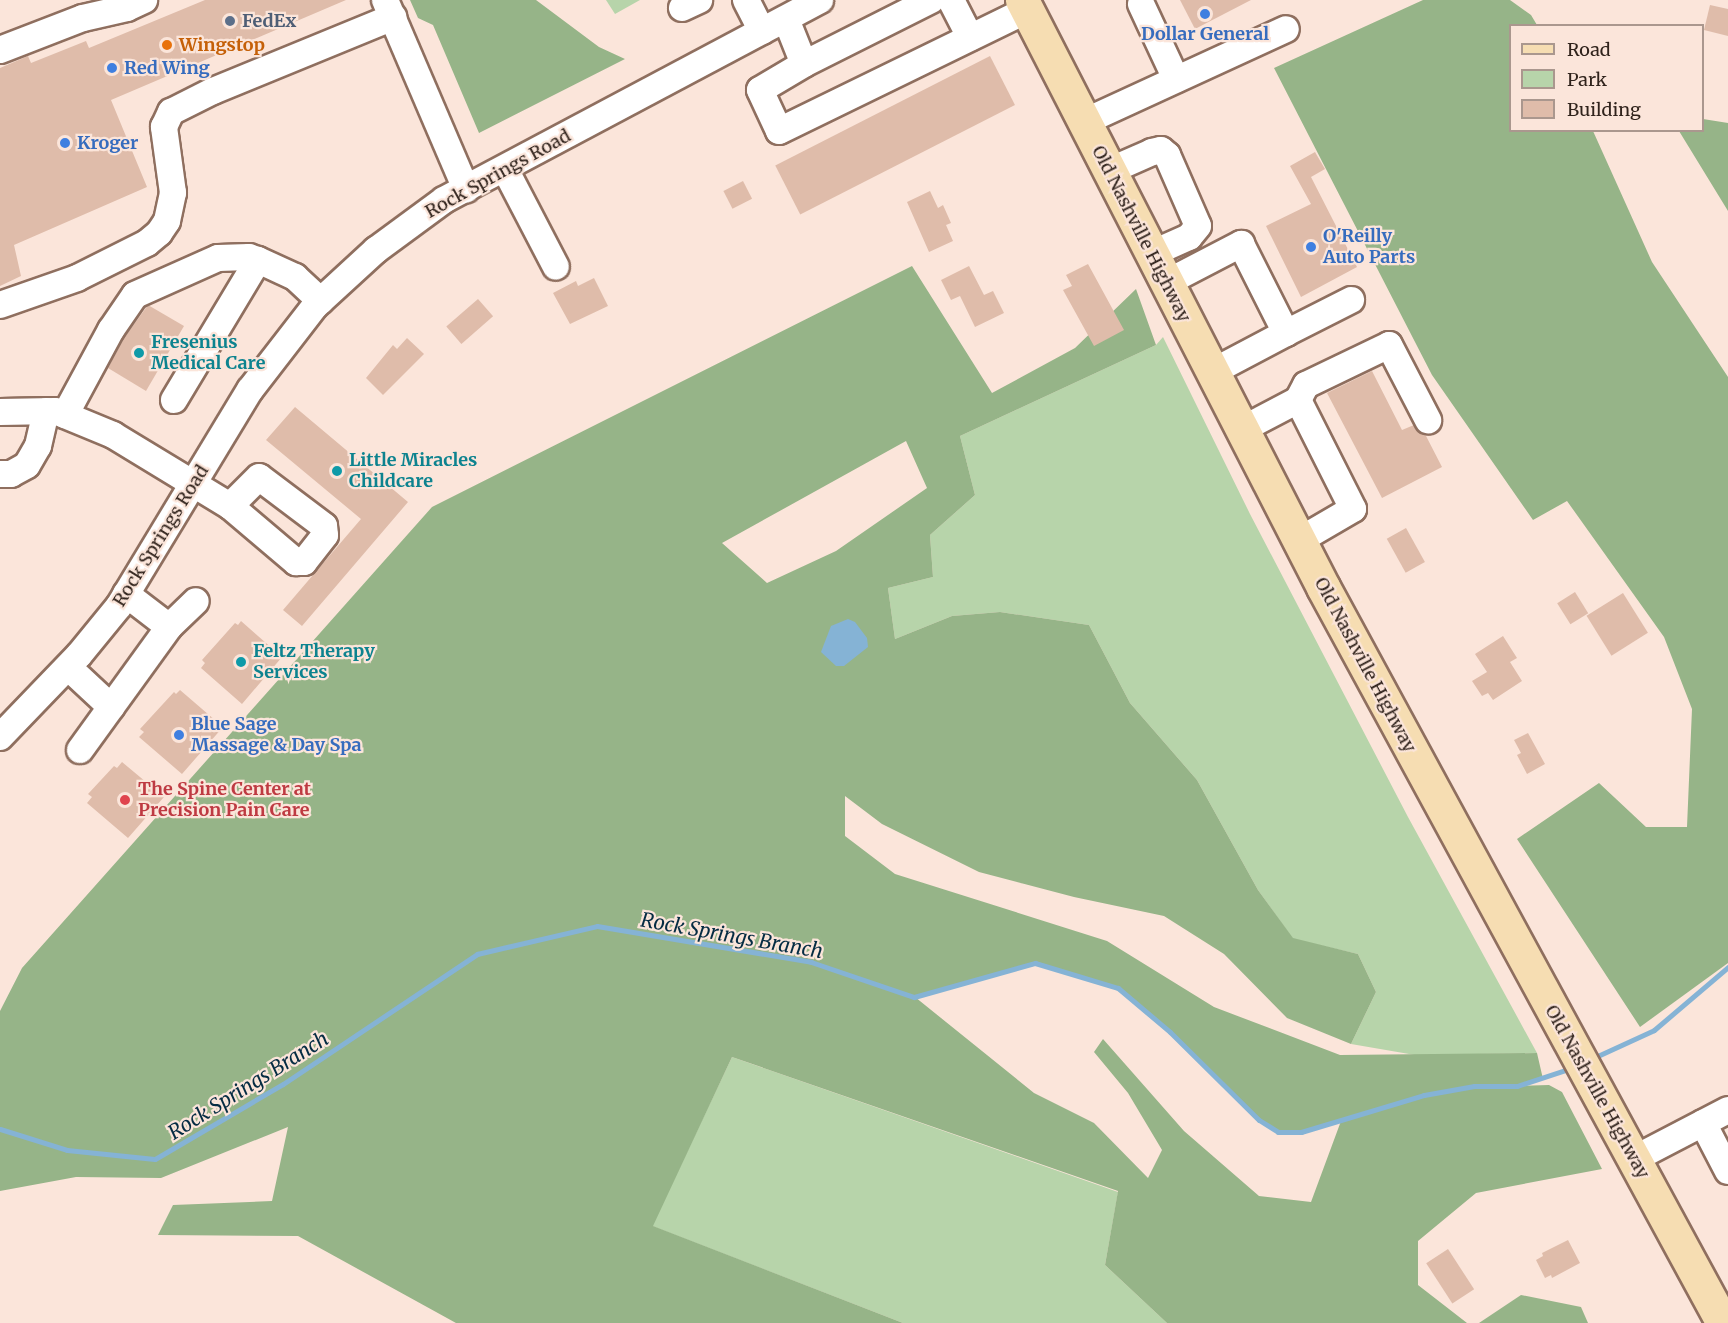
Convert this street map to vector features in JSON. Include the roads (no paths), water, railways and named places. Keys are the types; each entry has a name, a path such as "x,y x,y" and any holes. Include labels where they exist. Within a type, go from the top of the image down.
{"main road":[{"name":"Old Nashville Highway","path":"1024,5 1299,541 1723,1323"}],"street":[{"path":"0,50 83,18 127,8 144,0"},
{"path":"746,0 762,31"},
{"name":"Rock Springs Road","path":"0,737 68,667 126,594 250,390 321,301 376,249 444,200 820,0"},
{"path":"931,0 804,64 760,90 779,131 970,37 1024,5"},
{"path":"951,0 970,37"},
{"path":"1141,4 1176,79"},
{"path":"0,305 77,278 147,243 159,233 167,221 173,193 164,127 171,112 389,9 466,189"},
{"path":"786,19 804,64"},
{"path":"1084,122 1286,29"},
{"path":"1109,171 1161,150 1167,155 1197,226 1189,237 1151,254"},
{"path":"505,169 556,267"},
{"path":"1166,283 1241,244 1286,333"},
{"path":"0,474 11,474 27,465 56,413 135,295 218,258 249,257 295,278 321,301"},
{"path":"174,400 258,260"},
{"path":"1212,372 1351,300"},
{"path":"1241,430 1298,400 1306,385 1389,345 1428,420"},
{"path":"1298,400 1353,509 1299,541"},
{"path":"0,412 56,413 113,435 230,506"},
{"path":"126,594 170,627"},
{"path":"80,750 170,627 196,601"},
{"path":"68,667 111,707"},
{"path":"1634,1159 1728,1110"},
{"path":"1703,1123 1728,1172"}],"water":[{"path":"848,619 855,622 867,638 868,647 844,666 836,666 821,652 831,626"}],"waterway":[{"name":"Rock Springs Branch","path":"0,1129 67,1150 155,1159 283,1084 477,954 597,926 811,962 914,997 1035,963 1118,988 1170,1032 1259,1120 1278,1132 1301,1132 1424,1095 1474,1086 1517,1086 1571,1068"},
{"name":"Rock Springs Branch","path":"1591,1059 1654,1030 1728,967"}],"place":[{"name":"Dollar General","path":"1205,14"},
{"name":"FedEx","path":"230,21"},
{"name":"Wingstop","path":"167,45"},
{"name":"Red Wing","path":"112,68"},
{"name":"Kroger","path":"65,143"},
{"name":"O'Reilly Auto Parts","path":"1311,247"},
{"name":"Fresenius Medical Care","path":"139,353"},
{"name":"Little Miracles Childcare","path":"337,471"},
{"name":"Feltz Therapy Services","path":"241,662"},
{"name":"Blue Sage Massage & Day Spa","path":"179,735"},
{"name":"The Spine Center at Precision Pain Care","path":"125,800"}]}
